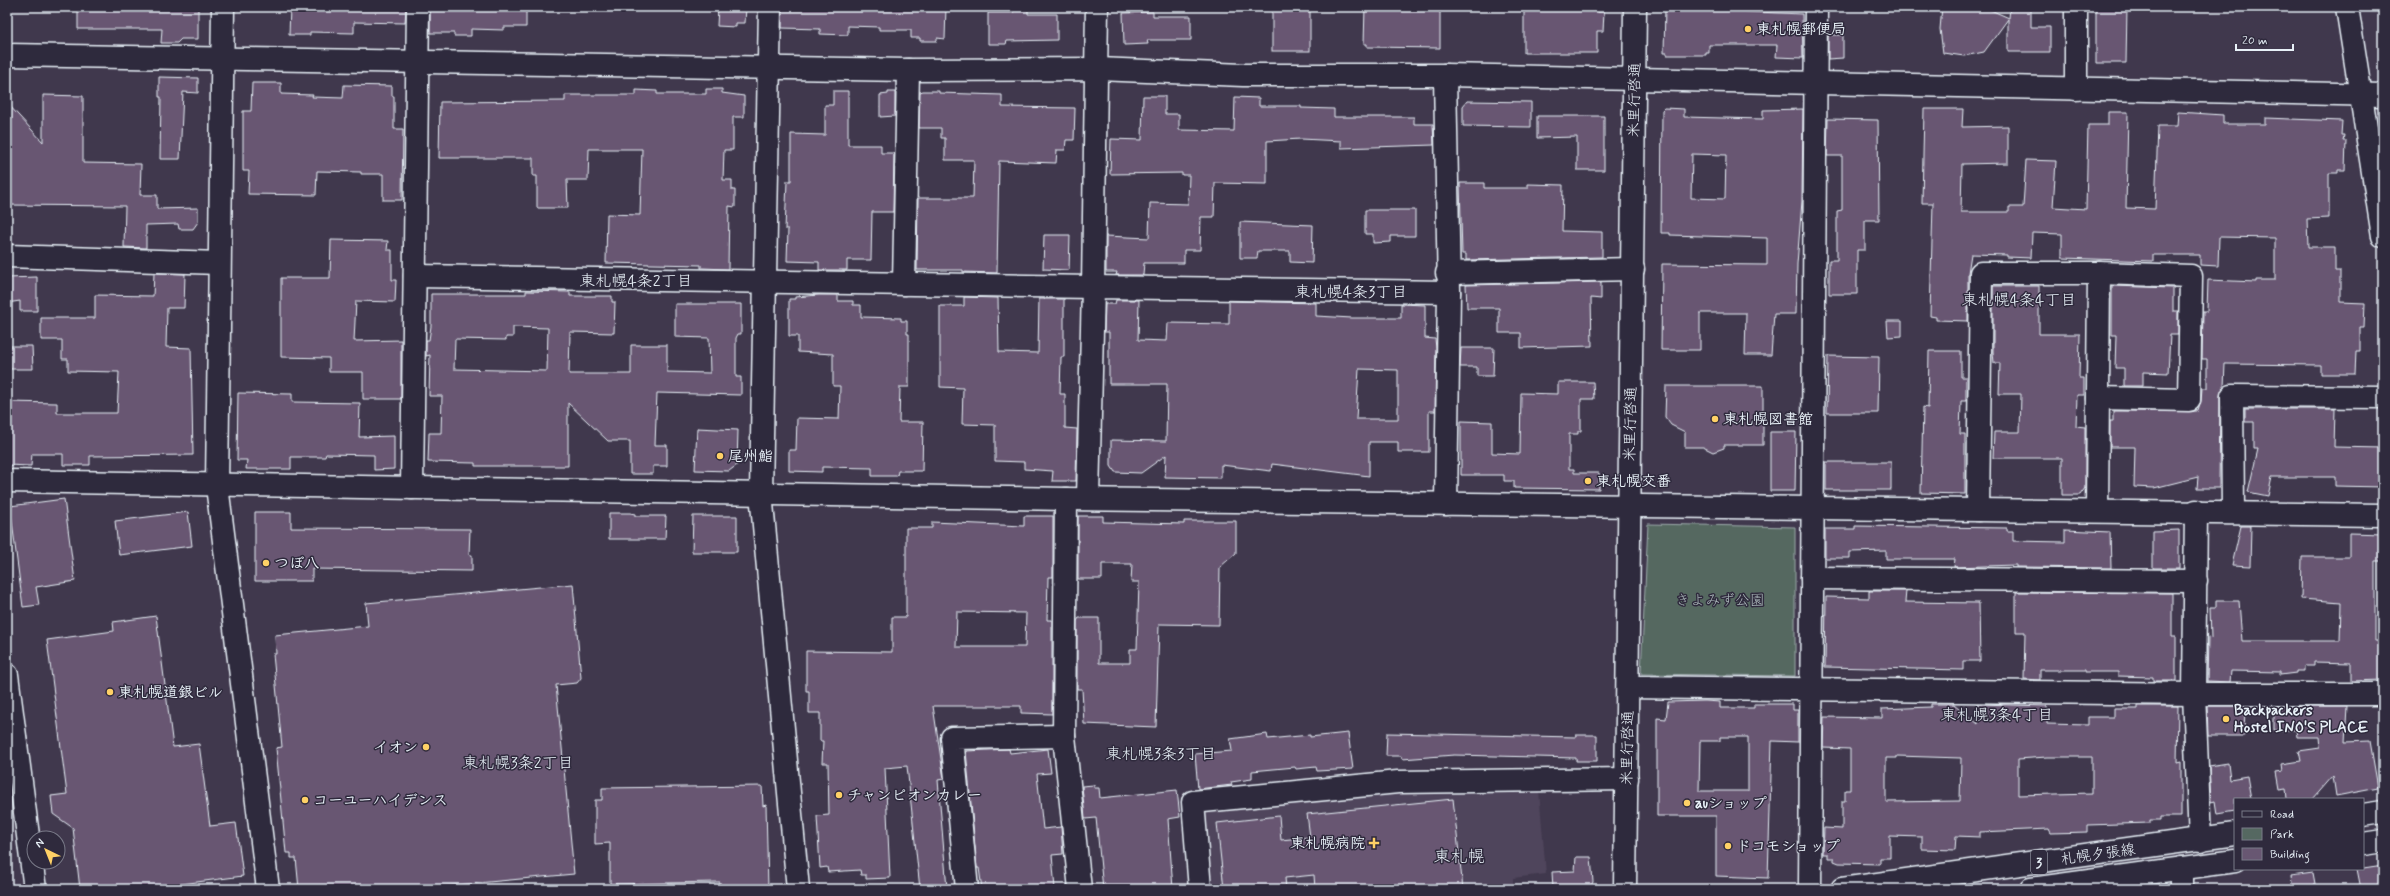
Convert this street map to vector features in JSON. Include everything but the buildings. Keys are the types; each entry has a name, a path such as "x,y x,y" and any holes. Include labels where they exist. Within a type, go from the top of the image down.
{"street":[{"path":"223,7 221,59 217,486 268,889"},
{"path":"412,488 418,7"},
{"path":"770,7 761,493 798,889"},
{"path":"1088,498 1098,69 1097,7"},
{"name":"米里行啓通","path":"1626,889 1635,7"},
{"path":"1810,889 1817,83 1816,7"},
{"path":"2076,7 2076,89"},
{"path":"2347,7 2373,94 2383,236"},
{"path":"7,55 908,70 1098,69 1243,75 1445,75 2373,94"},
{"path":"904,284 908,70"},
{"path":"1445,75 1448,283 1446,504"},
{"path":"7,256 219,263"},
{"path":"415,276 1093,287 1448,283 1633,269"},
{"path":"1978,510 1981,273 2099,273 2191,276 2189,400 2098,398"},
{"path":"2097,510 2099,273"},
{"path":"2233,512 2232,396 2383,397"},
{"path":"7,481 217,486 761,493 1066,499 1088,498 1978,510 2196,511 2383,515"},
{"path":"1066,499 1064,736 1080,889"},
{"path":"2196,511 2194,694 2200,840"},
{"path":"1812,578 2196,581"},
{"path":"7,675 34,889"},
{"path":"1628,687 2194,694 2383,694"},
{"path":"967,889 952,738 1064,736"},
{"path":"1200,889 1193,802 1398,782 1627,779"},
{"path":"2364,815 2383,812"},
{"name":"札幌夕張線","path":"1842,889 2234,834"},
{"path":"2364,844 2383,841"},
{"name":"札幌夕張線","path":"2032,889 2234,861"},
{"path":"2182,868 2182,889"}],"shaded area":[{"name":"東札幌病院","path":"1539,790 1546,874 1513,878 1513,889 1209,889 1202,812 1397,792"}],"green space":[{"name":"きよみず公園","path":"1648,524 1795,527 1795,676 1641,674"}],"place":[{"name":"東札幌郵便局","path":"1748,29"},
{"name":"東札幌図書館","path":"1715,419"},
{"name":"尾州鮨","path":"720,456"},
{"name":"東札幌交番","path":"1588,481"},
{"name":"つぼ八","path":"266,563"},
{"name":"東札幌道銀ビル","path":"110,692"},
{"name":"Backpackers Hostel INO'S PLACE","path":"2226,719"},
{"name":"イオン","path":"426,747"},
{"name":"チャンピオンカレー","path":"839,795"},
{"name":"コーユーハイデンス","path":"305,800"},
{"name":"auショップ","path":"1687,803"},
{"name":"東札幌病院","path":"1374,843"},
{"name":"ドコモショップ","path":"1728,846"}],"district":[{"name":"東札幌4条2丁目","path":"636,280"},
{"name":"東札幌4条3丁目","path":"1351,291"},
{"name":"東札幌4条4丁目","path":"2019,299"},
{"name":"東札幌3条4丁目","path":"1997,714"},
{"name":"東札幌3条3丁目","path":"1161,753"},
{"name":"東札幌3条2丁目","path":"518,762"},
{"name":"東札幌","path":"1459,856"}]}
